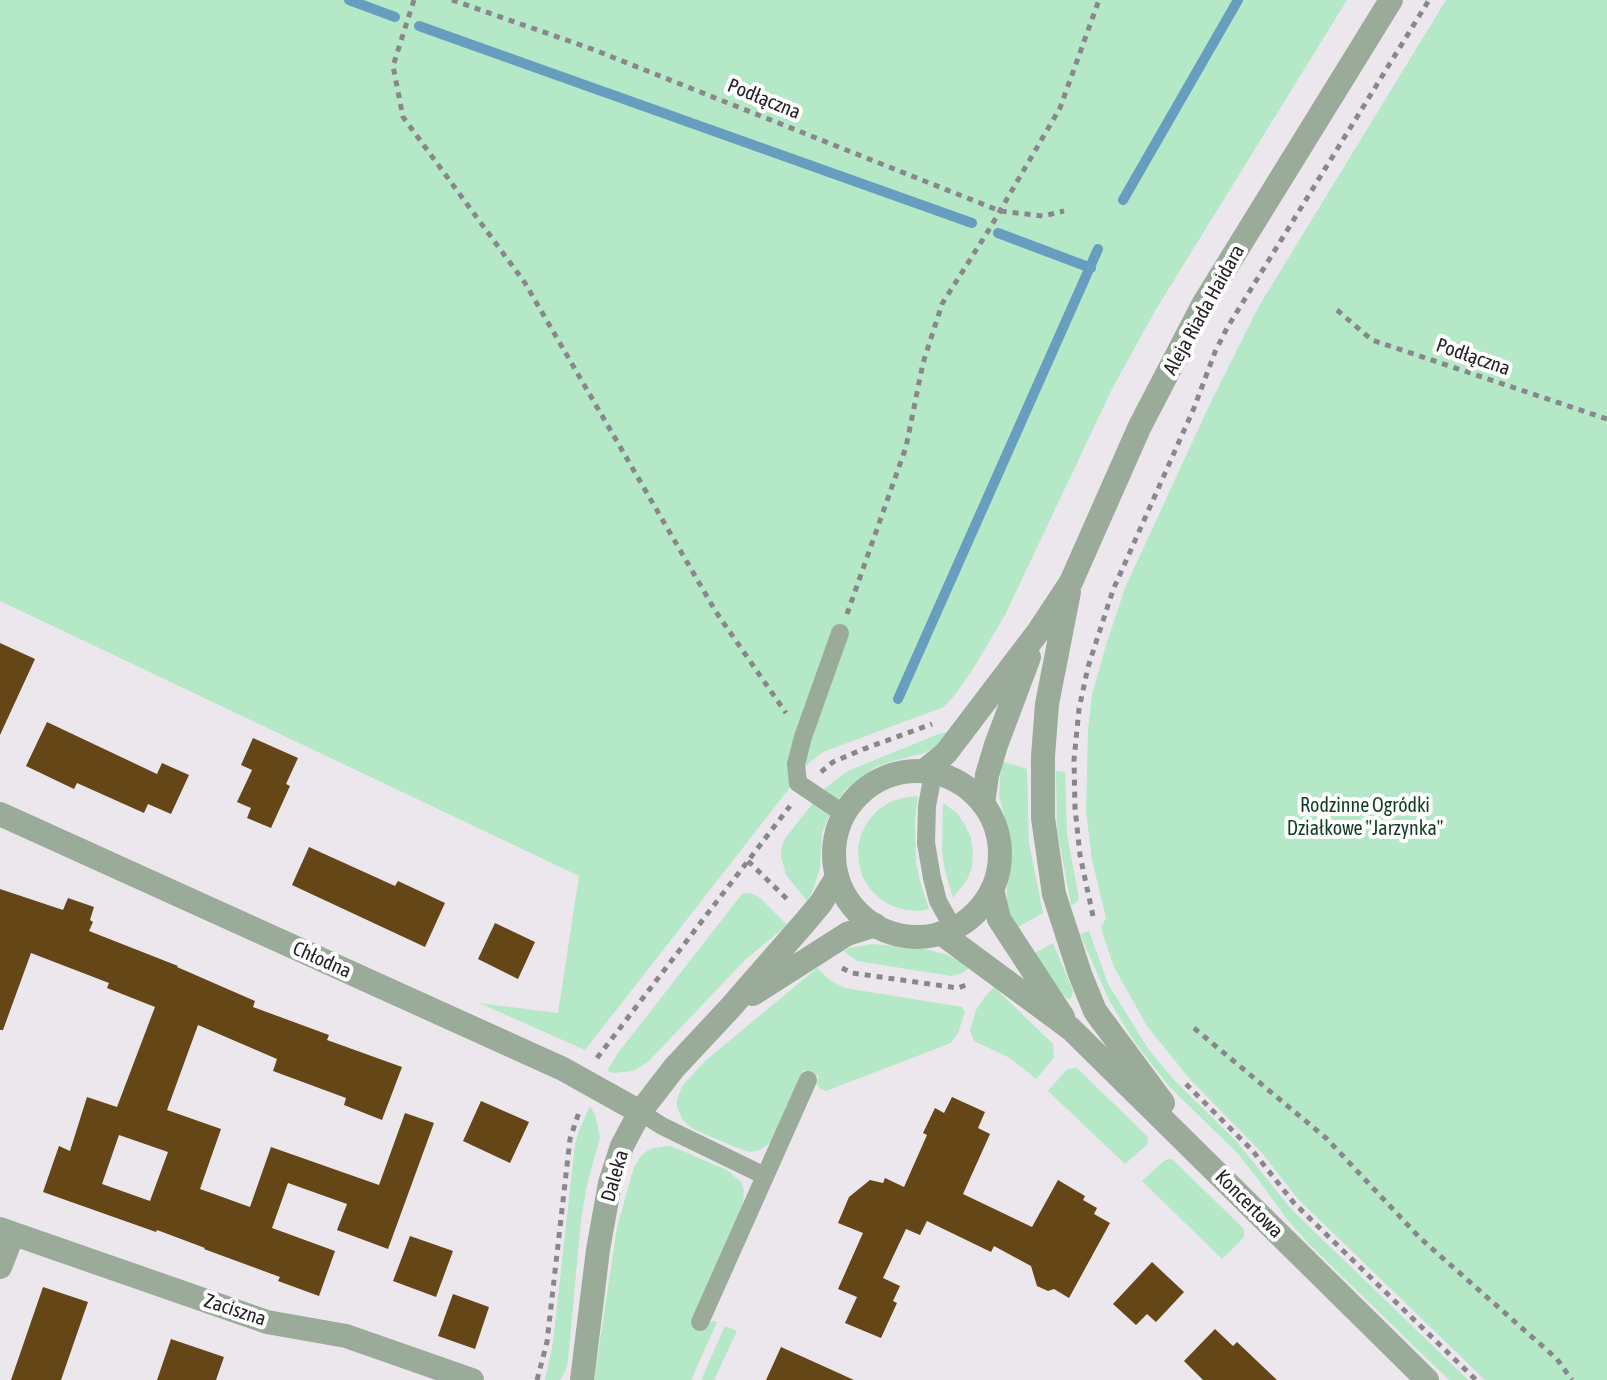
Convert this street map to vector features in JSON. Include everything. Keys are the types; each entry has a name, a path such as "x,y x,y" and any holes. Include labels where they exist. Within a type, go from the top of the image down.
{"street":[{"name":"Aleja Riada Haidara","path":"929,772 1038,632 1071,582 1140,426 1204,303 1391,0"},
{"path":"1071,582 1047,704 1043,756 1043,818 1054,894 1095,1011 1206,1162"},
{"name":"Aleja Riada Haidara","path":"983,804 996,745 1038,632"},
{"path":"908,771 929,772 946,776 966,788 983,804 997,830 997,875 983,904 971,917 947,931 924,937 890,932 859,913 846,896 834,862 838,829 844,814 864,790 892,775 908,771"},
{"name":"Chłodna","path":"0,814 589,1082 640,1112"},
{"name":"Daleka","path":"582,1380 598,1250 610,1183 622,1146 640,1112 674,1068 806,921 837,877"},
{"name":"Koncertowa","path":"992,889 999,919 1071,1029"},
{"name":"Daleka","path":"730,1008 847,934 875,925"},
{"name":"Koncertowa","path":"947,931 1071,1029 1427,1380"},
{"path":"0,1267 6,1232"},
{"name":"Zaciszna","path":"6,1232 267,1322 346,1336 472,1380"}],"lane":[{"path":"840,633 796,764 798,783 844,814"},
{"path":"929,772 926,843 947,931"},
{"path":"700,1322 808,1080"},
{"path":"640,1112 662,1126 765,1176"}],"path":[{"path":"414,0 393,66 403,117 525,283 716,612 803,737"},
{"name":"Podłączna","path":"452,0 592,49 1000,211 1043,216 1064,211"},
{"path":"840,633 906,447 923,363 942,304 1060,108 1099,0"},
{"path":"1095,924 1080,855 1074,760 1079,709 1088,667 1113,590 1227,328 1429,0"},
{"name":"Podłączna","path":"1337,310 1372,340 1607,419"},
{"path":"537,1380 547,1342 570,1139 598,1055 812,779 833,762 935,723"},
{"path":"840,967 852,973 958,988 975,980"},
{"path":"1194,1028 1326,1138 1420,1238 1557,1359 1572,1380"},
{"path":"1183,1081 1252,1150 1294,1203 1476,1380"}],"green space":[{"path":"0,0 1347,0 1155,311 1113,387 1005,615 954,696 944,707 823,752 809,763 585,1050 479,1003 558,1013 579,876 0,601"},
{"name":"Rodzinne Ogródki Działkowe \"Jarzynka\"","path":"1446,0 1607,0 1607,1380 1485,1380 1298,1199 1262,1153 1188,1077 1147,1026 1114,967 1101,927 1106,918 1092,860 1086,811 1092,695 1125,588 1259,306"},
{"path":"947,732 950,734 935,747 874,768 845,790 831,811 822,833 820,869 807,901 786,875 781,856 782,845 825,788 848,771"},
{"path":"1001,761 1027,769 1029,843 1043,913 1016,928 1007,901 1012,852 999,796"},
{"path":"1056,771 1065,772 1067,834 1079,899 1071,905 1057,829"},
{"path":"918,796 916,862 929,909 921,911 892,906 870,889 862,876 858,848 861,834 878,810 890,802"},
{"path":"943,803 957,813 965,825 973,853 967,880 953,898 942,852"},
{"path":"742,894 759,897 787,925 745,960 648,1062 633,1071 607,1071"},
{"path":"1089,931 1108,984 1149,1050 1174,1080 1237,1142 1292,1210 1468,1380 1449,1380 1311,1246 1238,1154 1168,1085 1136,1044 1110,1002 1080,934"},
{"path":"1053,943 1073,991 1071,999 1064,996 1033,954"},
{"path":"873,944 925,949 948,955 970,967 951,976 857,961 844,951"},
{"path":"817,968 831,981 845,988 962,1007 965,1012 958,1033 951,1043 826,1091 816,1083 819,1076 803,1070 771,1142 760,1150 751,1152 740,1149 688,1125 677,1107 682,1086 705,1061"},
{"path":"994,987 1053,1044 1054,1058 1036,1079 1010,1058 974,1041 970,1031 976,1010"},
{"path":"1077,1068 1148,1137 1147,1145 1125,1164 1048,1091 1067,1069"},
{"path":"590,1106 600,1137 581,1220 568,1361 560,1380 545,1380 553,1342 575,1145"},
{"path":"671,1146 727,1170 741,1182 744,1190 743,1204 690,1322 705,1329 707,1323 717,1322 691,1380 594,1380 617,1227 634,1167 647,1151"},
{"path":"1172,1159 1244,1229 1244,1237 1222,1259 1142,1181 1165,1160"},
{"path":"725,1326 737,1331 714,1380 701,1380"}],"building":[{"path":"0,643 35,659 0,735"},
{"path":"47,722 157,774 162,763 189,775 171,814 148,804 144,813 77,783 74,789 26,766"},
{"path":"253,738 298,758 286,784 290,786 271,828 247,818 251,808 237,802 252,770 241,765"},
{"path":"309,847 395,886 398,881 445,903 425,947 292,885"},
{"path":"0,889 63,910 68,898 94,907 89,931 255,1001 253,1007 329,1035 327,1040 402,1067 382,1120 344,1105 346,1098 273,1071 277,1059 198,1025 167,1110 221,1129 200,1189 250,1207 271,1147 379,1185 405,1113 434,1123 388,1249 337,1230 347,1204 288,1183 272,1228 335,1251 319,1296 205,1248 43,1192 59,1146 70,1151 87,1097 117,1107 155,1007 107,988 109,983 31,953 3,1030 0,1030","holes":["119,1135 168,1152 150,1201 102,1184"]},
{"path":"495,923 535,942 518,979 478,959"},
{"path":"952,1097 985,1112 978,1128 990,1134 963,1194 1032,1227 1058,1180 1085,1196 1083,1200 1097,1208 1094,1214 1110,1223 1069,1298 1054,1289 1048,1291 1037,1286 1031,1266 994,1246 991,1252 927,1221 920,1235 906,1229 883,1278 900,1286 893,1301 897,1303 881,1338 845,1323 857,1297 838,1289 863,1233 838,1223 849,1197 870,1180 883,1183 885,1178 904,1187 927,1135 923,1133 935,1108 944,1113"},
{"path":"481,1101 529,1122 510,1163 463,1141"},
{"path":"410,1236 453,1251 436,1297 393,1281"},
{"path":"1152,1262 1184,1292 1156,1322 1147,1314 1136,1325 1113,1304"},
{"path":"43,1287 88,1302 61,1380 11,1380"},
{"path":"453,1294 489,1307 475,1349 438,1336"},
{"path":"1215,1329 1233,1346 1237,1342 1277,1380 1203,1380 1184,1361"},
{"path":"171,1339 224,1357 216,1380 157,1380"},
{"path":"781,1347 854,1380 766,1380"}],"waterway":[{"path":"349,0 395,17"},
{"path":"1123,200 1238,0"},
{"path":"419,26 972,223"},
{"path":"998,233 1091,268"},
{"path":"898,699 1098,249"}]}
